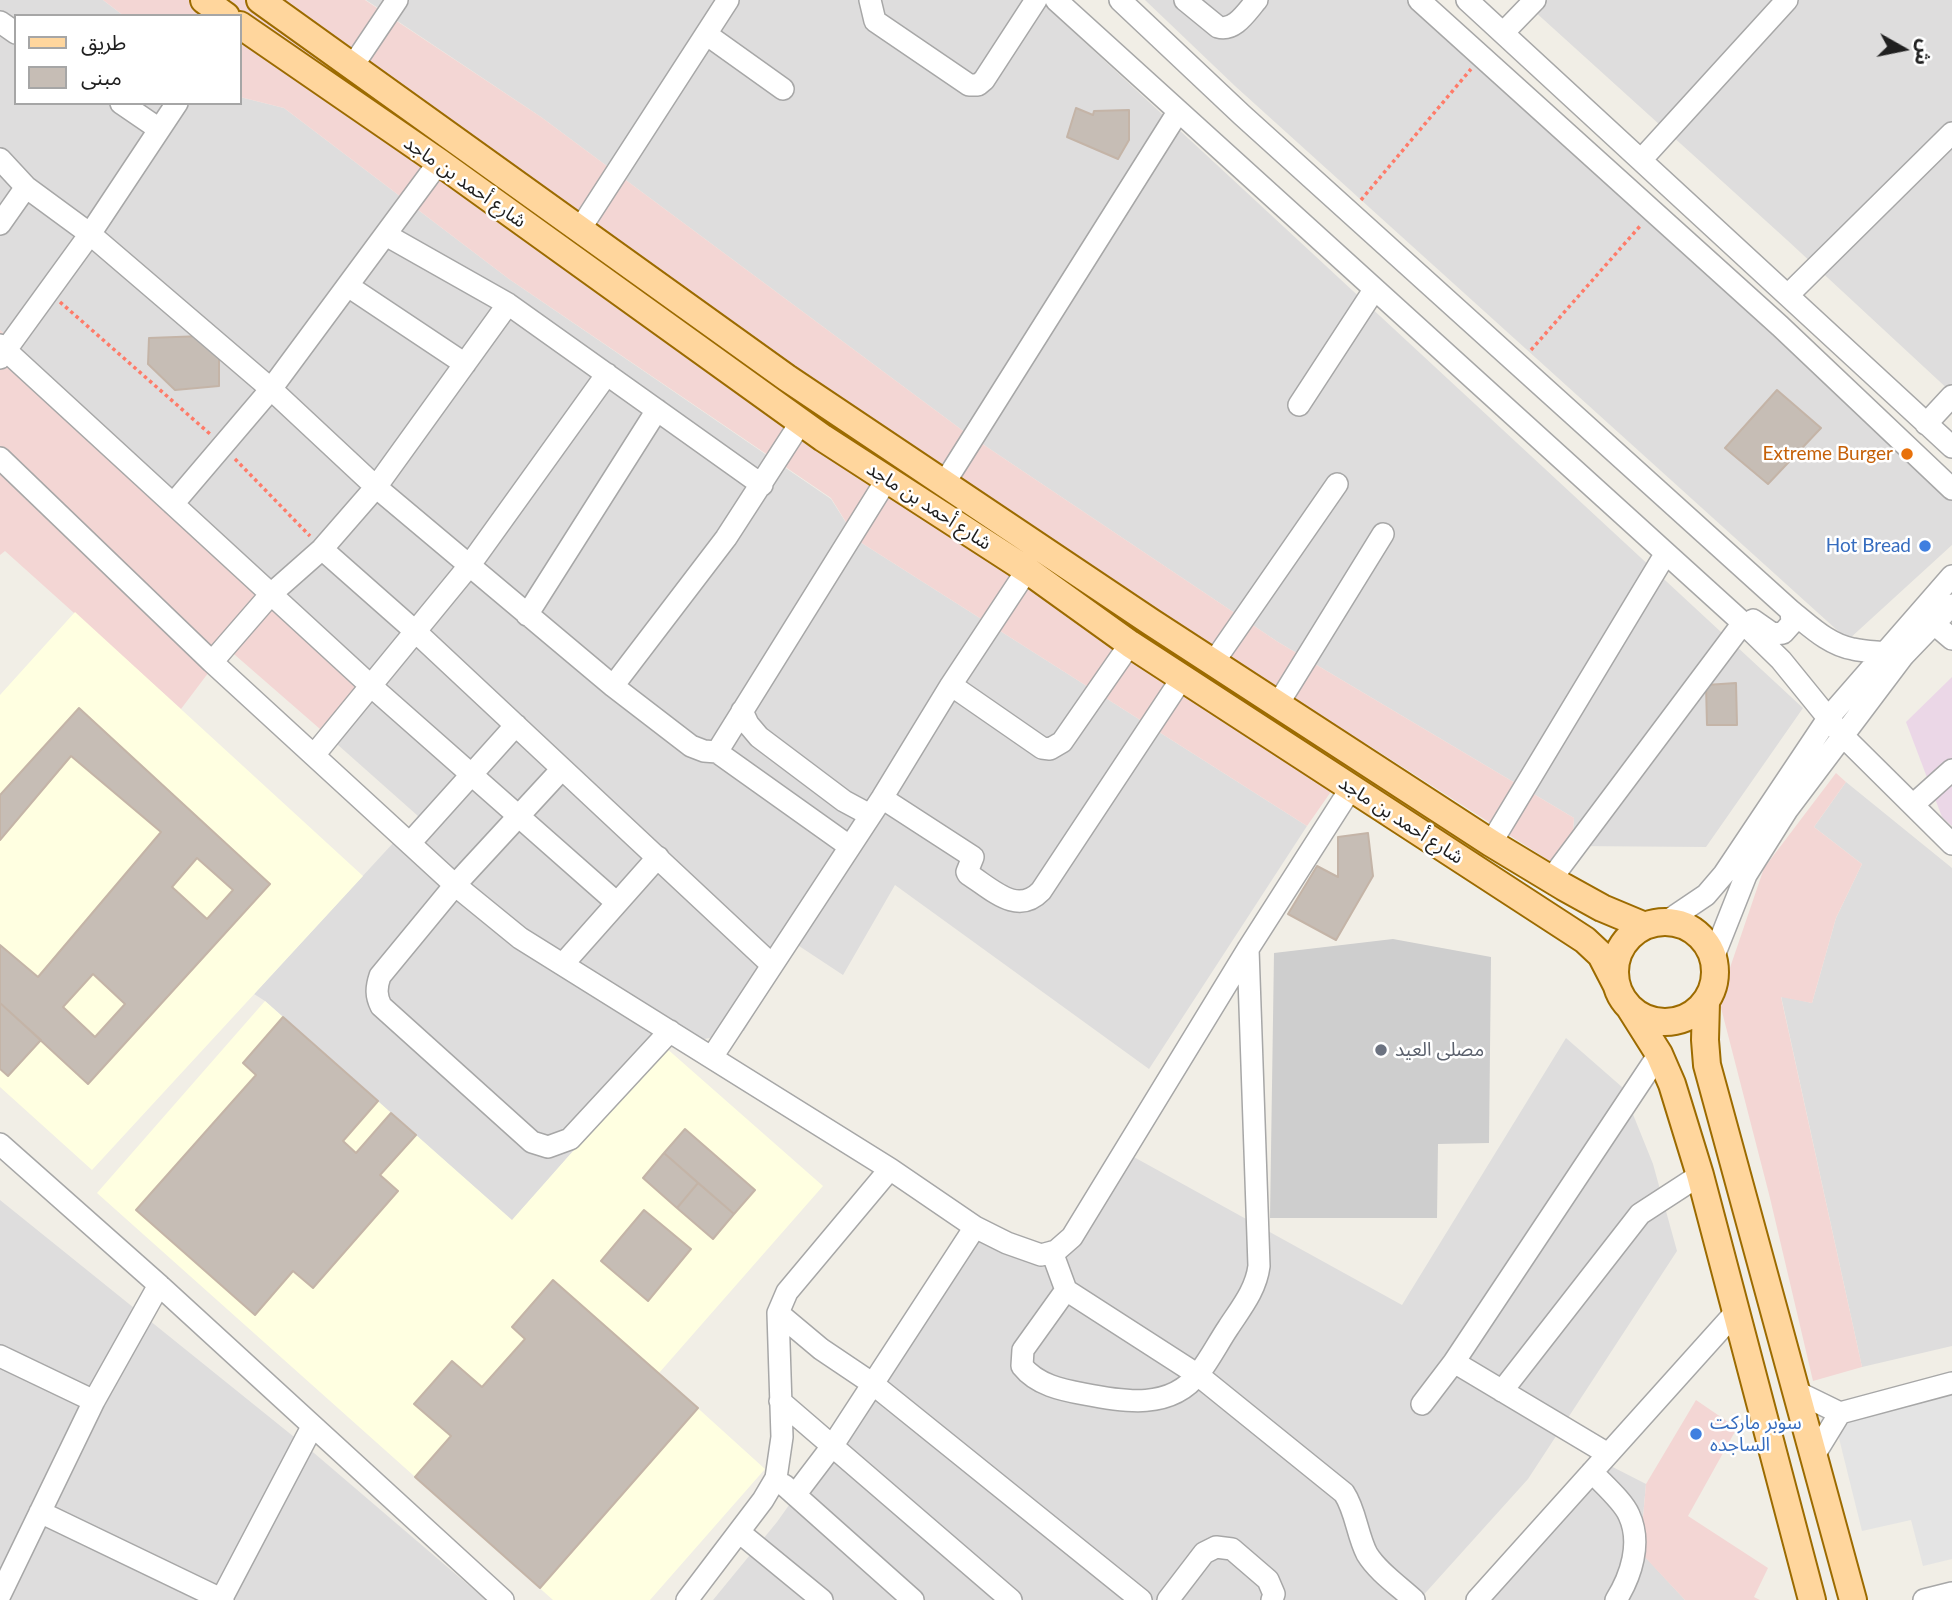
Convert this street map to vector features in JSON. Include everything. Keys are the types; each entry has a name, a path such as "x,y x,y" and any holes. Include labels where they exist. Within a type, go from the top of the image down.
{"main road":[{"path":"204,0 223,14"},
{"name":"شارع أحمد بن ماجد","path":"260,0 787,378 1213,663 1551,879 1602,908 1655,924"},
{"name":"شارع أحمد بن ماجد","path":"242,26 439,162 801,422 1027,570 1130,644 1586,940 1601,955 1616,984"},
{"path":"1812,1600 1700,1175 1672,1084 1658,1054 1621,997 1616,984 1615,966 1620,950 1630,936 1655,924 1681,924 1695,932 1707,944 1713,958 1715,981 1706,1002 1707,1066 1853,1600"},
{"path":"1630,1009 1644,1018 1661,1023 1678,1021 1693,1014 1706,1002"}],"street":[{"path":"352,67 397,0"},
{"path":"580,229 728,0"},
{"path":"870,0 875,21 969,85 978,85 984,80 1036,0"},
{"path":"1056,0 1743,623 1781,660 1842,735 1952,844"},
{"path":"1120,0 1242,115 1791,611 1831,642 1851,649 1895,654"},
{"path":"1185,0 1224,29 1233,26 1257,0"},
{"path":"1419,0 1780,326 1952,489"},
{"path":"1467,0 1952,447"},
{"path":"1503,33 1535,0"},
{"path":"1641,160 1787,0"},
{"path":"706,34 783,89"},
{"path":"124,105 159,129"},
{"path":"176,105 90,234 2,351 371,686 617,903"},
{"path":"945,482 1178,112"},
{"path":"1788,295 1952,133"},
{"path":"0,159 26,187 90,234 271,389 376,487 613,686 691,746 717,752 849,846"},
{"path":"173,504 271,389 439,162"},
{"path":"0,224 26,187"},
{"path":"386,235 508,303 762,485"},
{"path":"348,286 465,364"},
{"path":"1298,405 1374,289"},
{"path":"212,662 271,594 321,548 376,487 508,303"},
{"path":"314,755 469,566 607,374"},
{"path":"1926,424 1952,396"},
{"path":"527,615 657,410"},
{"path":"613,686 718,549 801,422"},
{"path":"0,458 212,662 455,884 520,938 890,1169 975,1227 1027,1252 1041,1255 1056,1251 1072,1237 1351,788"},
{"path":"717,752 887,479"},
{"path":"1213,663 1337,484"},
{"path":"1278,705 1383,534"},
{"path":"321,548 416,632 771,964"},
{"path":"1491,843 1666,553"},
{"path":"712,1057 1027,570"},
{"path":"1655,924 1706,895 1724,874 1829,717 1895,654 1928,617 1952,576"},
{"path":"1704,588 1773,634 1783,634 1790,628 1791,611"},
{"path":"1928,617 1952,605"},
{"path":"1928,617 1952,639"},
{"path":"1551,879 1743,623"},
{"path":"951,685 1042,748 1050,749 1062,742 1130,644"},
{"path":"1713,958 1746,875 1787,810 1842,735 1895,654"},
{"path":"741,711 759,737 844,801 876,807 972,857 968,874 1009,900 1028,902 1041,891 1182,678"},
{"path":"410,843 516,725"},
{"path":"562,769 455,884 380,976 376,987 378,999 381,1006 532,1142 548,1147 570,1139 670,1031"},
{"path":"1914,804 1952,770"},
{"path":"563,964 657,857"},
{"path":"1066,1290 1023,1350 1022,1366 1028,1373 1057,1389 1107,1399 1136,1401 1161,1399 1179,1392 1198,1375 1255,1286 1259,1266 1248,950"},
{"path":"1422,1404 1454,1362 1658,1054"},
{"path":"0,1144 159,1285 503,1600"},
{"path":"687,1600 763,1500 776,1478 782,1437 778,1313 788,1292 890,1169"},
{"path":"1502,1391 1640,1214 1700,1175"},
{"path":"795,1494 833,1445 975,1227"},
{"path":"1052,1252 1066,1290 1198,1375 1344,1493 1349,1500 1366,1552 1373,1562 1414,1600"},
{"path":"0,1595 94,1401 159,1285"},
{"path":"778,1313 821,1349 873,1384 1141,1600"},
{"path":"1476,1600 1735,1313"},
{"path":"0,1356 94,1401"},
{"path":"1454,1362 1608,1454"},
{"path":"1797,1392 1840,1413 1952,1382"},
{"path":"780,1401 1011,1600"},
{"path":"1813,1457 1840,1413"},
{"path":"40,1512 222,1600 312,1427"},
{"path":"1592,1472 1629,1514 1633,1533 1633,1561 1626,1584 1616,1600"},
{"path":"776,1478 913,1600"},
{"path":"739,1532 822,1600"},
{"path":"1168,1600 1204,1553 1216,1547 1232,1549 1268,1580 1274,1594 1272,1600"},
{"path":"1924,1600 1952,1593"}],"path":[{"path":"1350,211 1482,57"},
{"path":"1518,365 1652,213"},
{"path":"48,292 223,446 321,548"}],"shaded area":[{"path":"0,0 103,0 121,14 14,14 14,105 242,105 242,98 284,108 509,279 831,499 857,540 1307,826 1149,1069 895,885 843,975 796,944 744,1031 665,1047 512,1221 254,994 418,816 320,729 364,678 0,330"},
{"path":"103,0 365,0 541,117 966,433 1278,642 1574,818 1572,846 1556,865 1365,743 1307,826 857,540 831,498 509,279 284,108 242,98 242,14 121,14"},
{"path":"366,0 1039,0 1803,708 1706,847 1572,846 1574,818 1278,642 966,433 541,117"},
{"path":"1145,0 1411,0 1952,491 1952,545 1848,640 1235,86"},
{"path":"1522,0 1952,0 1952,393 1787,240"},
{"path":"0,330 364,678 320,729 227,648 181,709 5,551 0,555"},
{"path":"75,612 363,876 92,1170 0,1087 0,695"},
{"path":"1952,677 1952,826 1942,817 1906,722"},
{"path":"1836,773 1846,782 1814,827 1862,864 1836,918 1812,1003 1781,997 1862,1367 1813,1381 1719,1000 1764,868"},
{"path":"1846,782 1952,868 1952,1346 1862,1367 1781,996 1812,1003 1836,918 1862,864 1814,827"},
{"name":"مصلى العيد","path":"1393,939 1491,957 1489,1143 1438,1144 1437,1218 1270,1218 1274,953"},
{"path":"265,1001 512,1220 665,1047 823,1186 659,1373 765,1469 650,1600 553,1600 97,1193"},
{"path":"1566,1038 1622,1087 1653,1164 1677,1251 1528,1479 1419,1600 713,1600 777,1522 986,1228 1049,1269 1132,1156 1402,1305"},
{"path":"0,1200 314,1453 486,1600 0,1600"},
{"path":"1952,1383 1952,1559 1923,1566 1911,1520 1862,1531 1832,1410"},
{"path":"1696,1400 1737,1428 1688,1516 1768,1568 1754,1597 1760,1600 1685,1600 1640,1552 1646,1484"},
{"path":"1601,1461 1646,1484 1640,1551 1685,1600 1480,1600"}],"building":[{"path":"1076,108 1093,115 1094,111 1129,110 1129,140 1118,159 1067,137"},
{"path":"203,336 219,354 219,386 175,390 148,364 149,338"},
{"path":"1777,390 1821,428 1768,484 1725,448"},
{"path":"1736,683 1737,725 1707,725 1706,685"},
{"path":"79,708 270,884 88,1084 0,1003 0,945 38,977 161,832 71,756 0,840 0,795","holes":["197,858 233,890 207,919 172,887","93,974 125,1004 95,1037 63,1007"]},
{"path":"1368,833 1373,876 1336,940 1288,914 1317,866 1338,877 1338,837"},
{"path":"0,1003 41,1040 8,1076 0,1069"},
{"path":"283,1017 378,1101 343,1141 356,1153 391,1113 416,1135 380,1175 398,1191 313,1288 293,1271 255,1315 136,1210 256,1075 243,1063"},
{"path":"685,1129 755,1190 734,1214 664,1153"},
{"path":"664,1153 698,1183 677,1208 643,1178"},
{"path":"698,1183 734,1214 713,1239 677,1208"},
{"path":"644,1210 691,1249 648,1301 601,1261"},
{"path":"553,1280 698,1408 540,1588 415,1477 451,1436 414,1404 452,1361 482,1387 525,1339 512,1327"}],"place":[{"name":"Extreme Burger","path":"1907,454"},
{"name":"Hot Bread","path":"1925,546"},
{"name":"مصلى العيد","path":"1381,1050"},
{"name":"سوبر ماركت الساجده","path":"1696,1434"}]}
